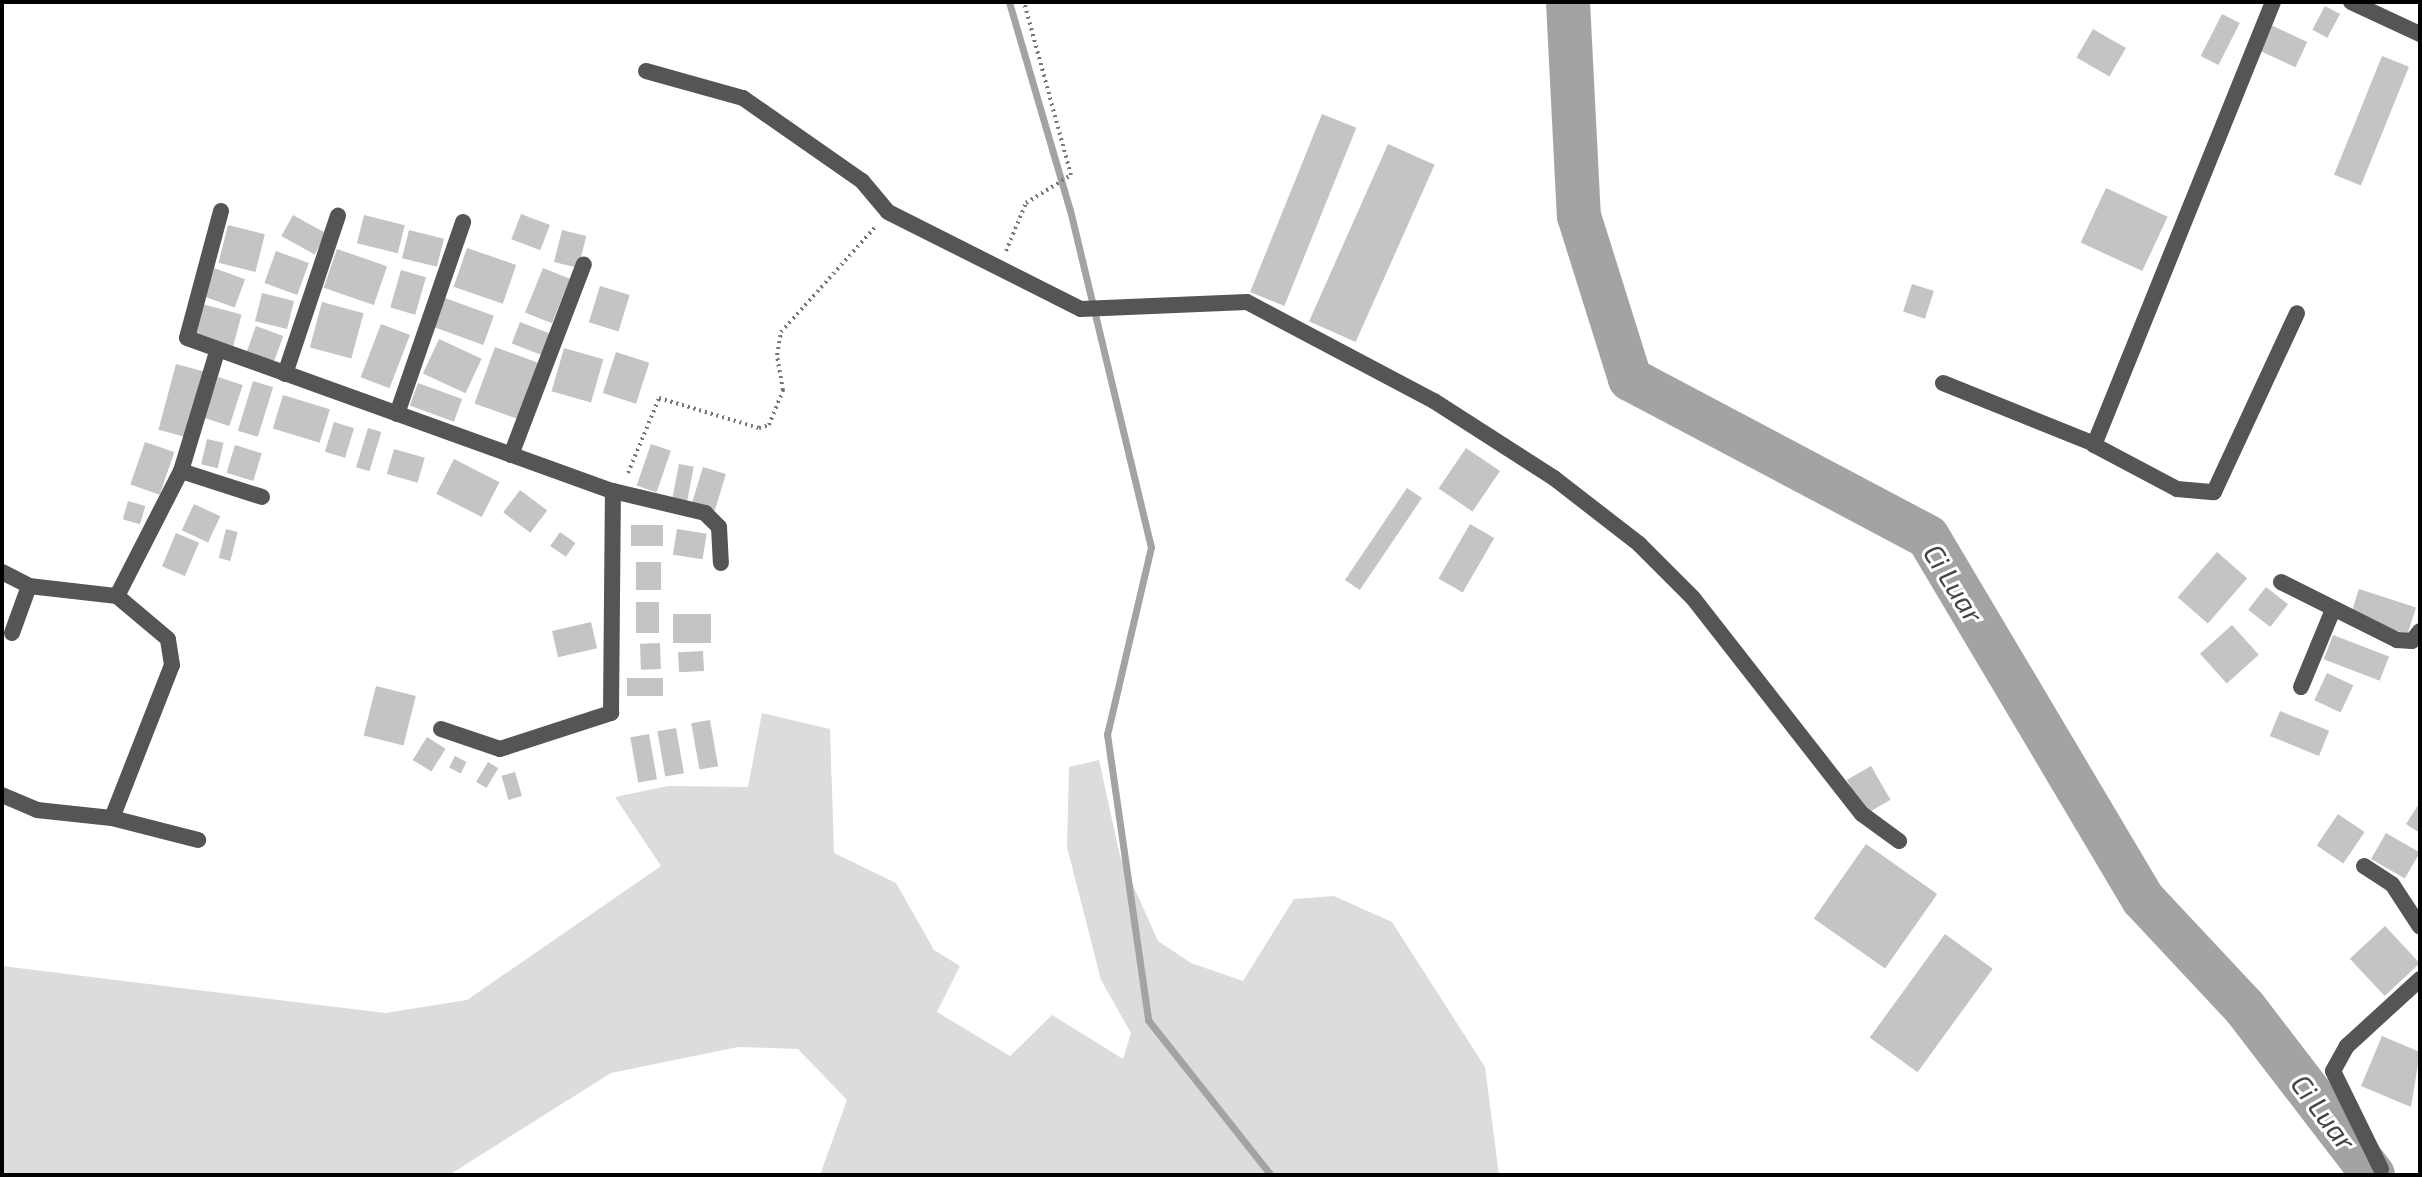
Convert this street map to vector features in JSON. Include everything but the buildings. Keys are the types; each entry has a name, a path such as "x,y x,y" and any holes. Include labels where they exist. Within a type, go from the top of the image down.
{"street":[{"path":"2092,443 2273,2"},
{"path":"2351,2 2420,34"},
{"path":"646,71 743,98 862,181 888,212 1001,264 1081,309 1247,302 1434,401 1554,478 1639,544 1693,598 1862,814 1899,841"},
{"path":"221,211 186,334 217,352 613,491 713,518 721,563"},
{"path":"285,374 338,216"},
{"path":"397,414 463,222"},
{"path":"511,455 584,264"},
{"path":"1943,383 2092,443 2177,489 2214,492 2297,313"},
{"path":"117,596 181,471 217,352"},
{"path":"181,471 262,497"},
{"path":"441,729 500,749 611,713 613,491"},
{"path":"2,572 29,586 117,596 168,639 172,665 112,818"},
{"path":"2281,582 2332,612 2402,642 2420,631"},
{"path":"12,633 29,586"},
{"path":"2301,687 2332,612"},
{"path":"2,795 37,810 112,818 198,840"},
{"path":"2364,866 2392,884 2420,927"},
{"path":"2381,1169 2333,1071 2347,1046 2420,979"}],"path":[{"path":"1001,264 1026,203 1047,185 1071,175 1024,2"},
{"path":"613,491 659,398 759,428 769,425 783,390 781,332 888,212"}],"shaded area":[{"path":"762,713 830,729 834,853 896,883 934,950 960,966 937,1012 1010,1056 1052,1015 1123,1059 1131,1033 1101,980 1067,847 1069,767 1099,760 1120,856 1158,941 1191,963 1243,981 1294,899 1334,896 1392,922 1485,1067 1499,1175 820,1175 847,1100 798,1049 738,1047 611,1073 449,1175 2,1175 2,966 385,1013 467,1000 661,866 615,797 668,786 748,787"}],"waterway":[{"path":"1009,2 1070,210 1151,547 1107,734 1148,1020 1271,1175"},
{"name":"Ci Luar","path":"1568,2 1579,216 1630,379 1928,537 2143,899 2245,1008 2373,1175"}]}
